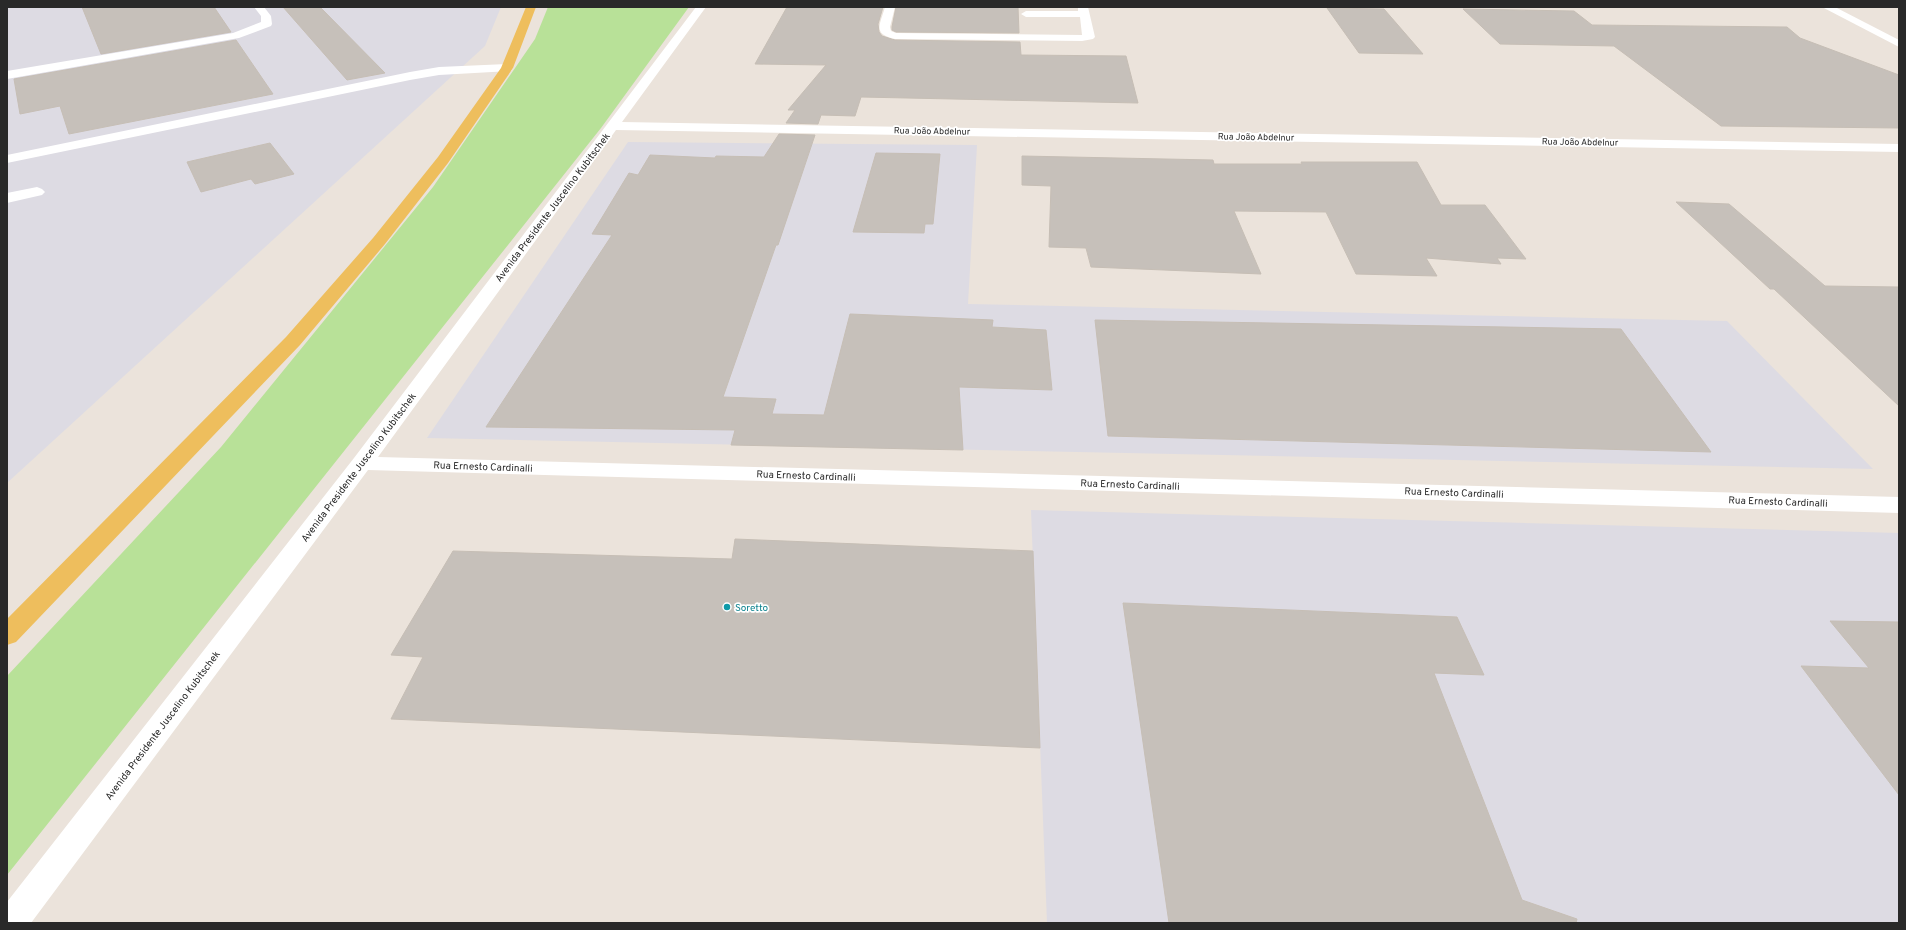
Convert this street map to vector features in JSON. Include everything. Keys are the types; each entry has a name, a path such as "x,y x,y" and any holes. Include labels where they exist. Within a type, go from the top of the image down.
{"main road":[{"path":"7,635 293,341 379,241 438,166 507,68 531,7"}],"street":[{"path":"7,75 235,36 267,24 266,16 259,7"},
{"name":"Avenida Presidente Juscelino Kubitschek","path":"11,923 362,463 701,7"},
{"path":"890,7 885,28 888,35 953,37 1086,38 1089,35 1082,26 1084,10 1028,18 1025,37"},
{"path":"1827,7 1899,44"},
{"path":"7,159 410,76 439,71 507,68"},
{"name":"Rua João Abdelnur","path":"613,126 1899,148"},
{"path":"7,198 38,192"},
{"name":"Rua Ernesto Cardinalli","path":"362,463 1899,505"}],"shaded area":[{"path":"7,7 501,7 485,46 7,483"},
{"path":"628,142 977,145 968,304 1727,321 1873,469 427,438"},
{"path":"1031,510 1899,533 1899,923 1047,923"}],"green space":[{"path":"548,7 689,7 601,128 7,875 7,676 221,447 433,187 535,39"}],"building":[{"path":"82,7 214,7 231,32 101,54"},
{"path":"283,7 320,7 385,73 347,80"},
{"path":"787,7 883,7 878,24 879,32 882,36 895,40 1020,42 1021,55 1126,56 1138,103 861,97 855,116 821,115 818,124 786,123 795,110 788,110 826,65 755,64"},
{"path":"896,7 1018,7 1019,33 896,32 892,30 892,27"},
{"path":"1327,8 1384,9 1423,54 1359,53"},
{"path":"1463,9 1574,11 1592,25 1787,27 1800,38 1899,75 1899,128 1721,126 1614,46 1500,44"},
{"path":"236,40 273,94 69,134 60,106 20,114 14,79"},
{"path":"779,134 815,135 778,245 776,245 723,397 776,399 772,414 824,415 850,314 993,320 992,327 1046,330 1052,390 959,387 963,450 731,445 735,430 486,427 612,235 592,234 629,173 638,175 650,155 715,158 716,156 764,157"},
{"path":"270,143 294,174 255,184 251,179 201,192 187,162"},
{"path":"876,153 940,154 933,224 925,224 924,233 853,232"},
{"path":"1022,156 1213,160 1214,164 1417,162 1441,205 1485,205 1526,259 1497,258 1501,264 1426,258 1437,276 1356,274 1326,212 1234,211 1261,274 1091,267 1086,248 1049,247 1051,186 1022,185"},
{"path":"1676,202 1729,204 1825,286 1899,287 1899,406 1774,289 1770,289"},
{"path":"1095,320 1621,329 1711,452 1108,436"},
{"name":"Soretto","path":"735,539 1033,551 1040,748 391,719 423,657 391,655 453,551 732,559"},
{"path":"1123,603 1457,617 1484,675 1434,673 1522,900 1577,919 1576,923 1169,923"},
{"path":"1830,621 1899,622 1899,795 1801,666 1869,668"}],"place":[{"name":"Soretto","path":"727,607"}]}
